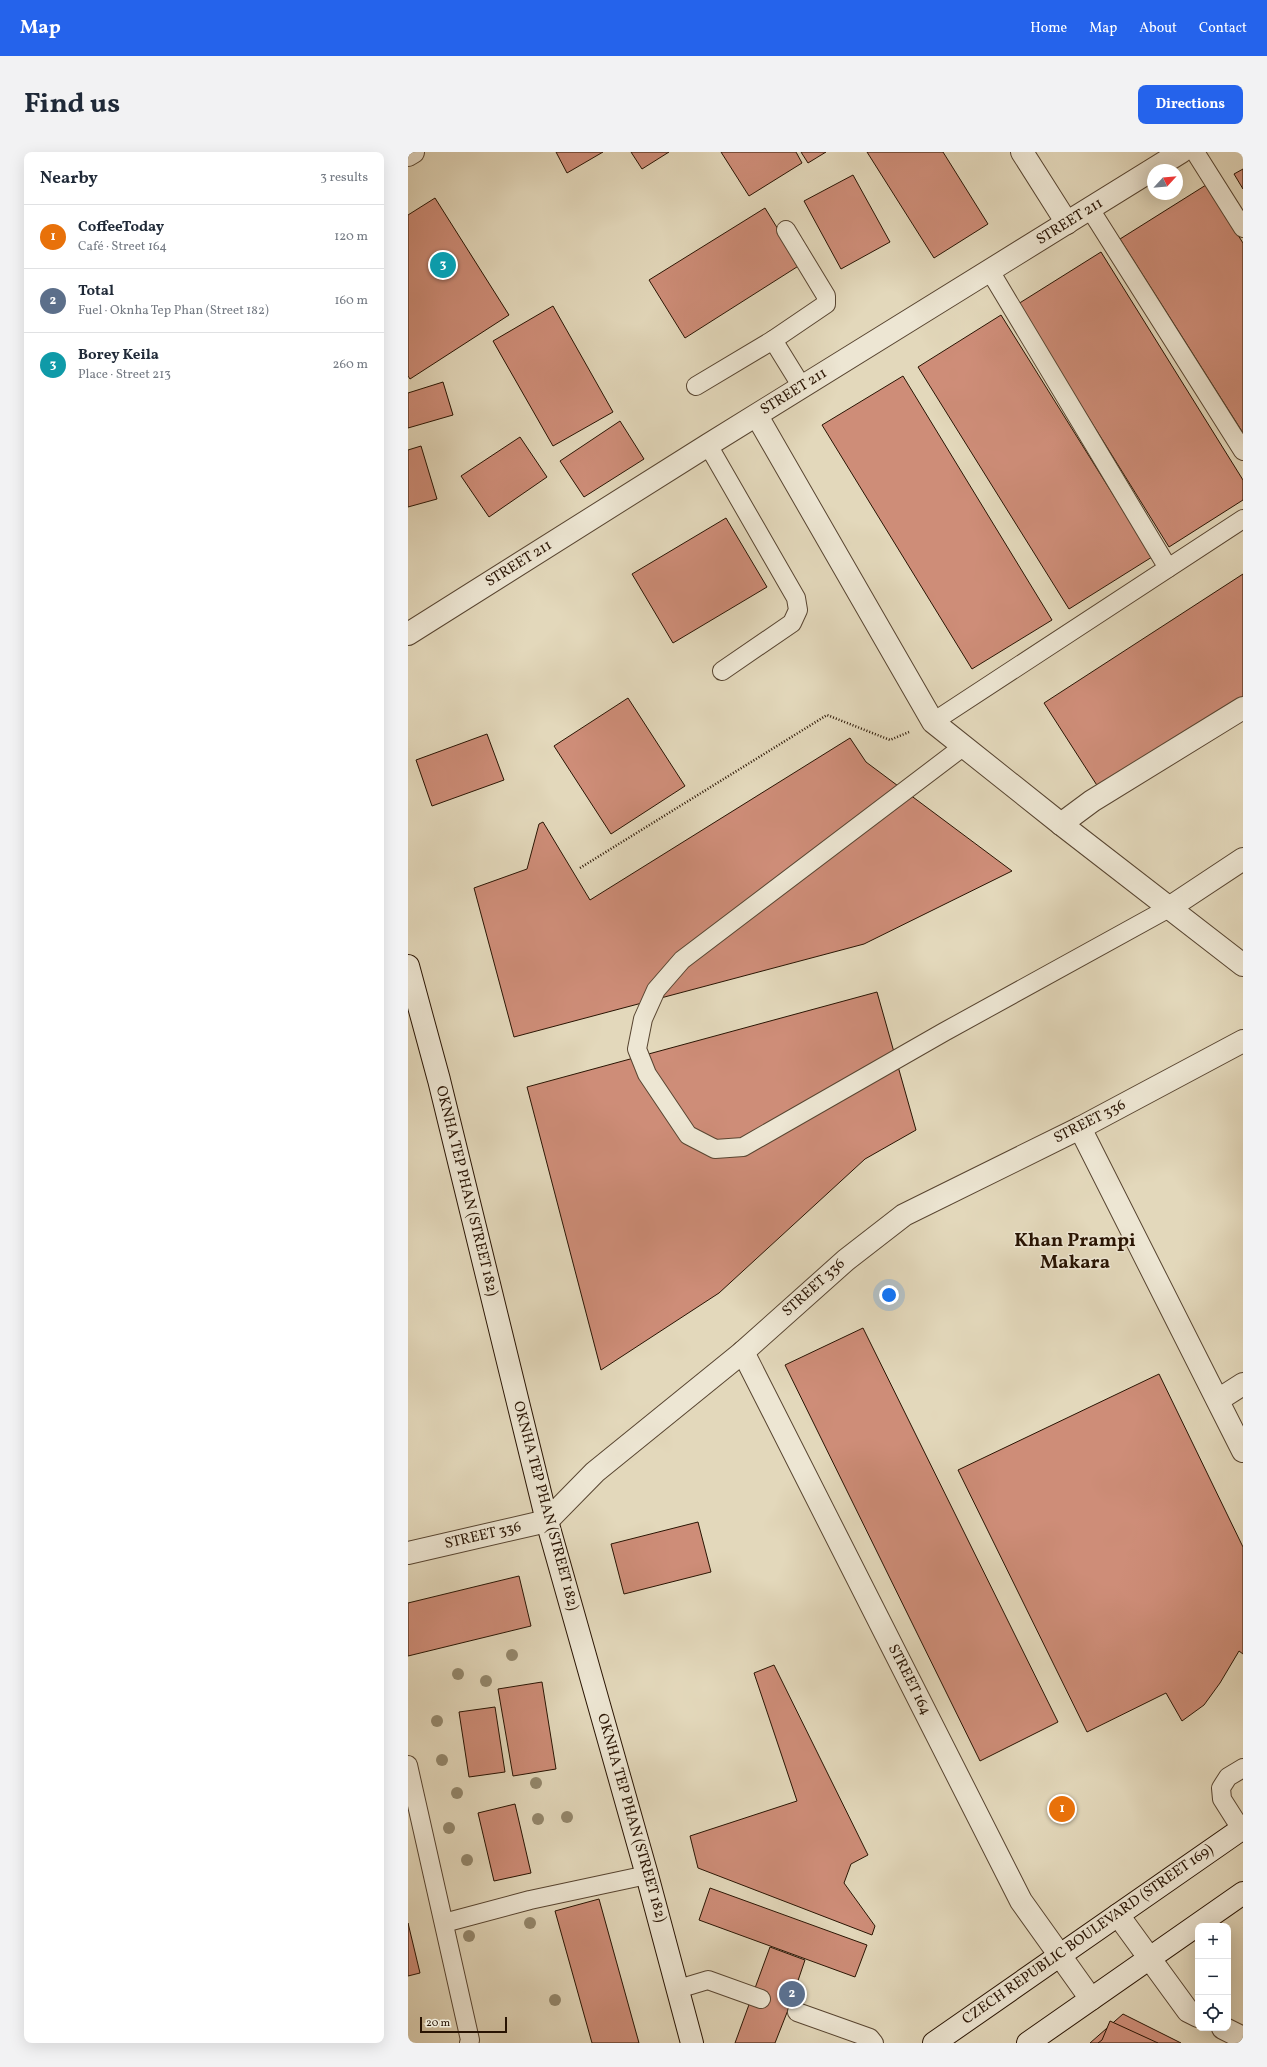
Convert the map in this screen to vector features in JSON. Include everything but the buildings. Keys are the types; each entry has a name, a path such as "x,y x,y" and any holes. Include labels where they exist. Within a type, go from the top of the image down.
{"street":[{"path":"408,156 413,152"},
{"path":"1022,152 1067,224"},
{"name":"STREET 211","path":"408,634 708,445 1181,152"},
{"path":"757,416 933,722 1061,824 1243,964"},
{"path":"1061,824 1092,801 1243,708"},
{"path":"1169,908 1243,859"},
{"name":"OKNHA TEP PHAN (STREET 182)","path":"408,966 439,1080 546,1521 648,1875 692,2043"},
{"name":"STREET 336","path":"408,1554 546,1521 595,1472 743,1352 846,1260 904,1215 1080,1128 1243,1041"},
{"path":"1080,1128 1243,1451"},
{"name":"STREET 164","path":"743,1352 1022,1901 1091,1999"},
{"path":"1218,1400 1243,1384"},
{"name":"CZECH REPUBLIC BOULEVARD (STREET 169)","path":"934,2043 1242,1829"},
{"path":"1028,2043 1243,1893"},
{"path":"1118,1915 1188,2011 1195,2014"},
{"path":"1229,2031 1243,2038"}],"lane":[{"path":"1195,152 1243,228"},
{"path":"1090,209 1243,451"},
{"path":"696,386 773,340 826,304 826,296 786,230"},
{"path":"990,271 1168,568"},
{"path":"773,340 802,387"},
{"path":"708,445 796,598 798,610 792,623 722,671"},
{"path":"933,722 1243,519"},
{"path":"964,746 682,960 656,990 643,1019 637,1049 647,1074 688,1135 715,1148 743,1147 944,1032 1169,908"},
{"path":"408,1765 470,2040 469,2043"},
{"path":"1242,1829 1222,1799 1221,1788 1228,1777 1243,1768"},
{"path":"444,1923 530,1900 648,1875"},
{"path":"678,1989 708,1980 761,2000"},
{"path":"797,2012 870,2038 874,2043"}],"path":[{"path":"580,868 827,715 890,740 933,722"}],"place":[{"name":"Borey Keila","path":"443,265"},
{"name":"CoffeeToday","path":"1062,1809"},
{"name":"Total","path":"792,1994"}],"district":[{"name":"Khan Prampi Makara","path":"1075,1252"}]}
